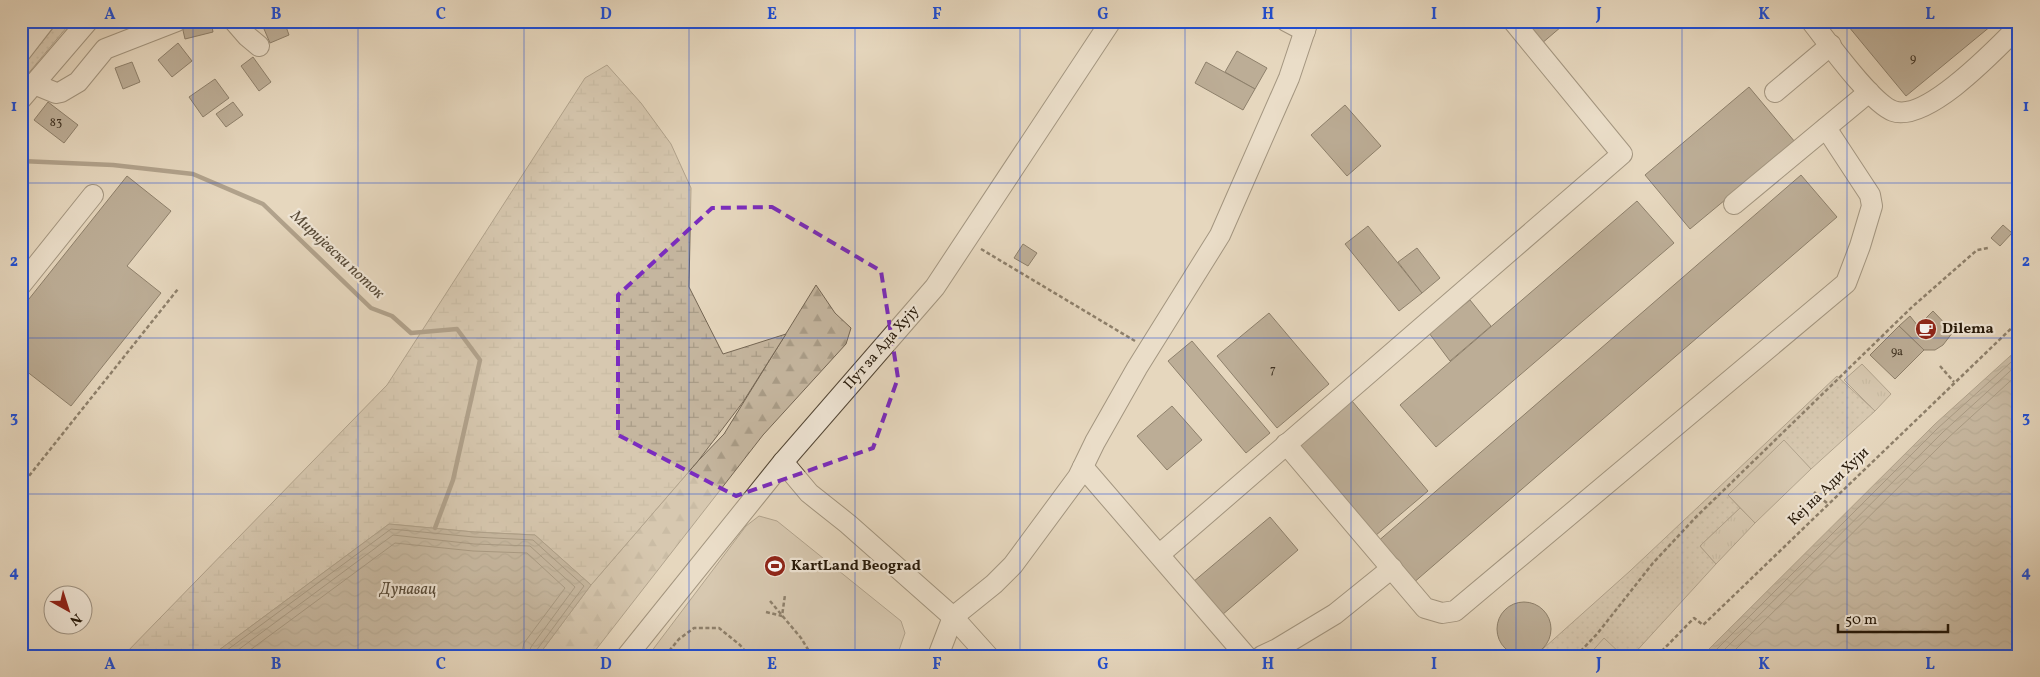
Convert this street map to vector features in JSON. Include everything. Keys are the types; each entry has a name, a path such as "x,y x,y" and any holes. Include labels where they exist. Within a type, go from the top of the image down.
{"street":[{"path":"21,52 45,21"},
{"path":"28,92 88,21"},
{"path":"28,92 61,92 78,82 105,49 177,21"},
{"path":"234,21 259,46"},
{"name":"Пут за Ада Хују","path":"627,656 783,462 935,287 1110,21"},
{"path":"938,656 953,617 1014,565 1078,477 1095,442 1220,235 1289,78 1306,26 1286,21"},
{"path":"1160,554 1622,154 1513,21"},
{"path":"1811,21 1875,99 1893,111 1908,111 1929,103 1986,60 2019,26"},
{"path":"1775,92 1831,45"},
{"path":"1734,204 1869,92"},
{"path":"1286,444 1425,608 1442,612 1455,611 1846,282 1860,246 1872,206 1870,195 1826,128"},
{"path":"21,285 93,195"},
{"path":"783,462 810,493 953,617 988,656"},
{"path":"1083,467 1246,656"},
{"path":"1262,656 1335,614 1392,568"}],"path":[{"path":"966,240 1149,350"},
{"path":"1576,656 1597,634 1653,563 1732,480 1912,307 1977,250 1988,248"},
{"path":"21,486 178,289"},
{"name":"Кеј на Ади Хуји","path":"1657,656 1694,618 1703,625 2019,321"},
{"path":"1940,366 1954,382"},
{"path":"1814,492 1828,504"},
{"path":"782,616 785,596"},
{"path":"770,600 801,638 812,656"},
{"path":"766,612 782,616"},
{"path":"665,656 679,639 694,628 719,628 740,645 749,656"}],"highlighted area":[{"path":"772,207 881,271 898,378 873,448 736,496 618,435 618,295 712,208"}],"green space":[{"path":"59,21 72,21 21,82 21,68"},
{"path":"607,65 641,103 671,144 691,188 689,287 723,354 786,334 743,402 698,461 591,585 535,535 474,532 389,524 211,656 123,656 387,385 585,78"},
{"path":"816,285 835,313 851,328 846,344 763,435 591,656 538,656 591,585 698,461 724,434"},
{"path":"1862,364 1891,394 1875,411 1844,380"},
{"path":"1837,376 1875,411 1811,469 1784,441 1728,495 1740,508 1700,546 1716,564 1632,656 1535,656 1630,571"},
{"path":"1784,440 1811,469 1755,523 1728,495"},
{"path":"1740,508 1755,523 1716,564 1700,546"},
{"name":"KartLand Beograd","path":"759,516 777,521 901,621 905,633 897,656 648,656 746,526"},
{"path":"1604,638 1623,656 1588,656"}],"water":[{"path":"2019,348 2019,656 1702,656 1935,424"},
{"name":"Дунавац","path":"389,524 474,532 535,535 591,585 538,656 211,656"}],"building":[{"path":"202,21 211,21 213,32 185,39 182,26"},
{"path":"284,21 289,35 270,43 264,29"},
{"path":"1521,21 1568,21 1541,44"},
{"path":"1844,21 1997,21 1906,96"},
{"path":"178,43 192,61 172,77 158,60"},
{"path":"1237,51 1267,68 1255,89 1225,72"},
{"path":"253,57 271,82 259,91 241,66"},
{"path":"132,62 140,82 123,89 115,68"},
{"path":"1206,62 1255,89 1243,110 1195,83"},
{"path":"215,79 229,98 203,117 189,97"},
{"path":"1749,87 1795,142 1690,229 1645,175"},
{"path":"48,102 78,125 64,143 34,120"},
{"path":"233,102 243,115 226,127 216,114"},
{"path":"1345,105 1381,146 1347,176 1311,135"},
{"path":"1801,175 1837,217 1412,584 1376,543"},
{"path":"127,176 171,211 127,266 161,293 71,406 21,367 21,309"},
{"path":"1637,201 1674,243 1436,447 1400,405"},
{"path":"2003,225 2012,233 2000,246 1991,238"},
{"path":"1368,226 1422,293 1399,311 1345,244"},
{"path":"1023,244 1037,253 1028,266 1014,258"},
{"path":"1417,248 1440,278 1422,293 1398,262"},
{"path":"1470,300 1491,326 1450,361 1429,333"},
{"name":"Dilema","path":"1933,311 1953,332 1943,345 1935,350 1924,350 1899,326 1910,316 1918,326"},
{"path":"1269,313 1329,384 1277,428 1217,356"},
{"path":"1899,326 1924,350 1895,379 1870,355"},
{"path":"1192,341 1270,433 1246,453 1168,361"},
{"path":"1352,401 1428,491 1375,536 1299,446"},
{"path":"1172,406 1202,440 1167,470 1137,436"},
{"path":"1270,517 1298,550 1222,615 1193,582"},
{"path":"1524,602 1534,604 1543,610 1549,619 1551,629 1549,639 1543,648 1534,654 1524,656 1514,654 1505,648 1499,639 1497,629 1499,619 1505,610 1514,604"}],"waterway":[{"name":"Миријевски поток","path":"21,161 113,165 193,174 263,204 371,308 392,316 411,333 457,329 480,360 453,480 435,528"}],"place":[{"name":"Dilema","path":"1926,329"},
{"name":"KartLand Beograd","path":"775,566"}]}
